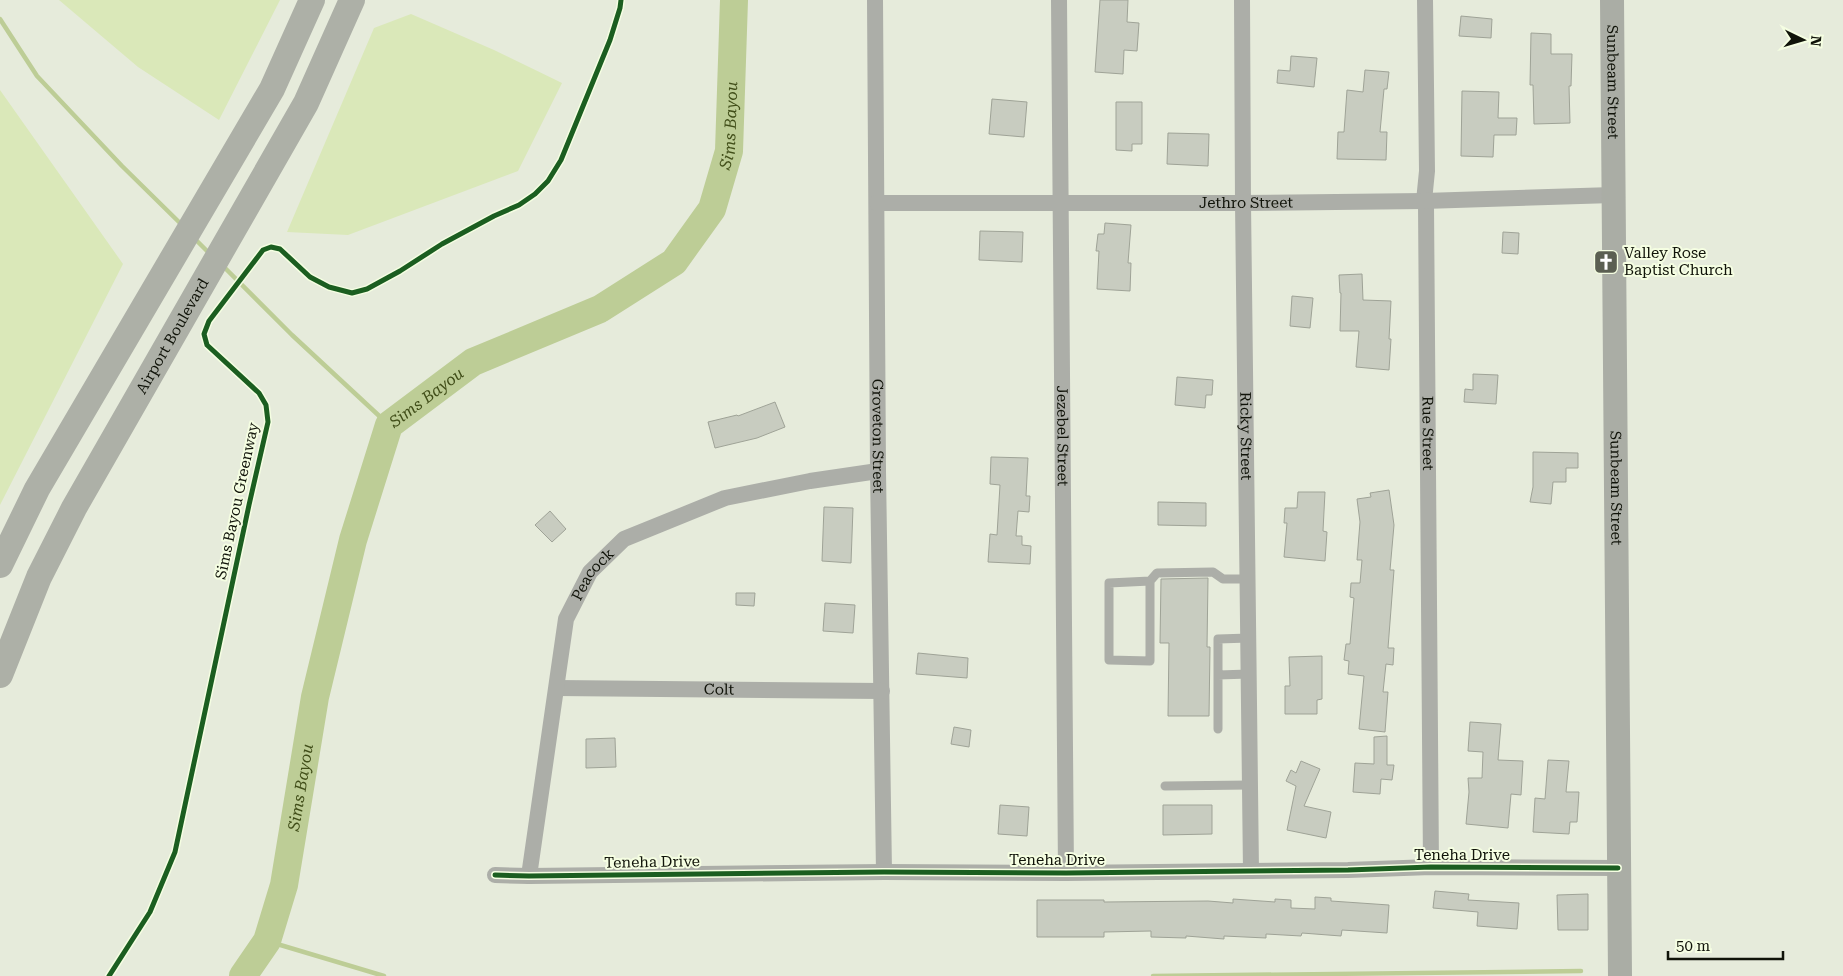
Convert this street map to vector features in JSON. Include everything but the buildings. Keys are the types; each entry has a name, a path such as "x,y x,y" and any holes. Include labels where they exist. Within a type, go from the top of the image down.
{"main road":[{"path":"0,565 37,489 272,89 312,0"},
{"name":"Airport Boulevard","path":"0,674 5,647 74,508 306,103 352,0"}],"street":[{"name":"Groveton Street","path":"875,0 878,471 884,872"},
{"name":"Jezebel Street","path":"1059,0 1066,873"},
{"name":"Ricky Street","path":"1242,0 1251,871"},
{"name":"Rue Street","path":"1426,0 1428,171 1424,201 1426,205 1431,867"},
{"name":"Sunbeam Street","path":"1612,0 1620,976"},
{"name":"Jethro Street","path":"877,203 1243,203 1424,201 1614,195"},
{"name":"Peacock","path":"529,876 566,619 590,572 624,539 725,498 810,481 878,471"},
{"name":"Colt","path":"557,688 882,691"},
{"name":"Teneha Drive","path":"495,875 884,872 1066,873 1431,867 1618,868"}],"lane":[{"path":"1150,581 1150,661 1109,660 1109,582 1150,581 1157,574 1166,573 1213,572 1223,580 1249,579"},
{"path":"1218,729 1218,639 1249,638"},
{"path":"1218,675 1249,674"},
{"path":"1165,786 1250,786"}],"green space":[{"path":"59,0 280,0 219,120 138,67"},
{"path":"411,14 494,50 562,83 518,171 348,235 287,232 374,28"},
{"path":"0,90 123,264 0,505"}],"waterway":[{"name":"Sims Bayou","path":"243,976 267,941 284,885 315,697 353,540 389,425 473,362 600,309 674,262 712,209 729,151 734,0"},
{"path":"0,19 37,76 122,166 182,225"},
{"path":"194,238 210,254"},
{"path":"223,266 292,335 389,425"},
{"path":"267,941 384,976"},
{"path":"1153,976 1581,971"}],"cycle path":[{"name":"Sims Bayou Greenway","path":"109,976 150,912 175,852 268,422 266,405 259,393 207,345 204,334 209,321 263,250 271,247 280,249 310,277 329,287 352,293 367,289 400,271 442,244 519,205 535,194 548,181 561,160 610,40 621,0"},
{"path":"495,875 884,872 1066,873 1348,870 1431,867 1618,868"}],"place":[{"name":"Valley Rose Baptist Church","path":"1606,262"}]}
